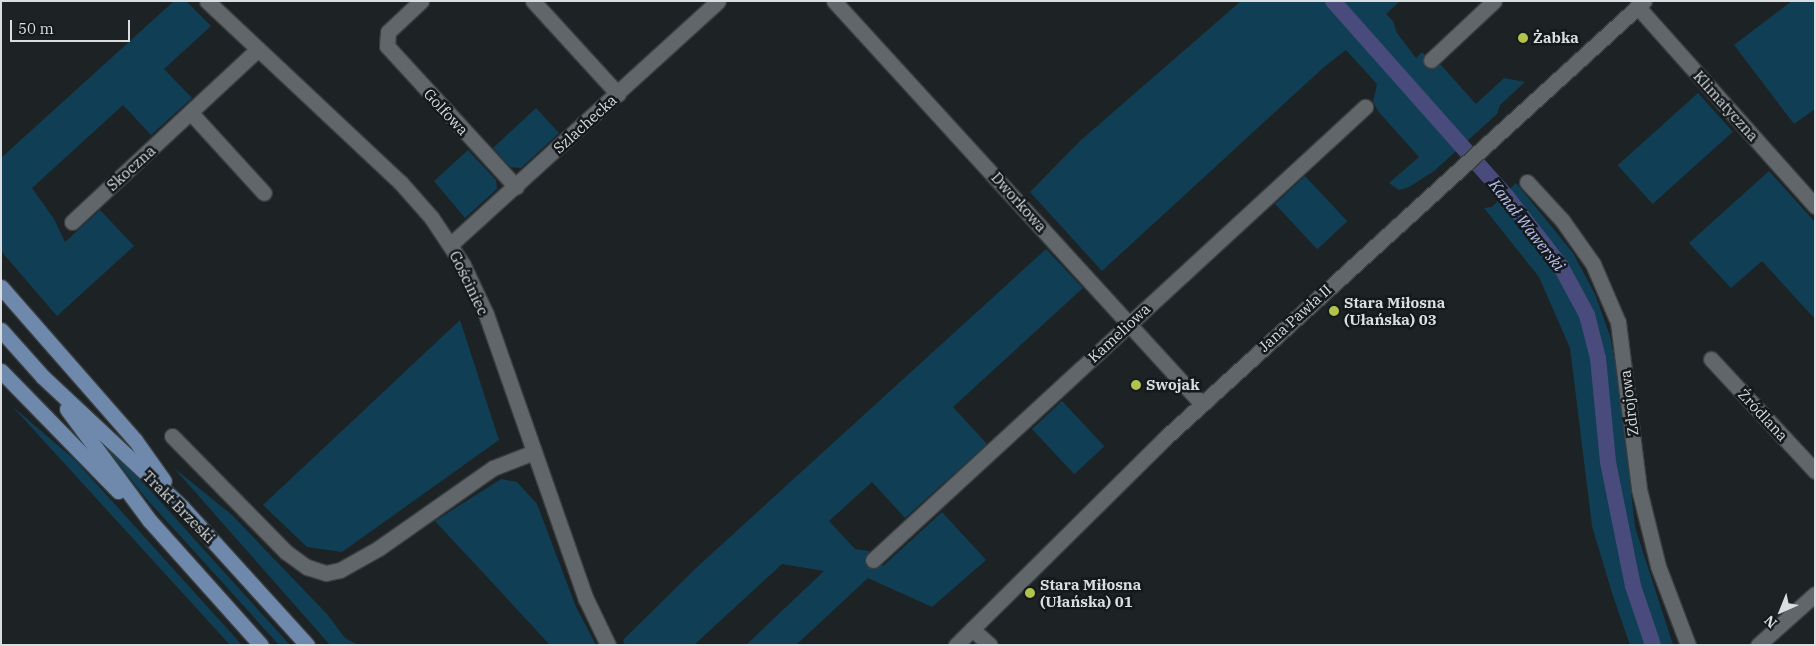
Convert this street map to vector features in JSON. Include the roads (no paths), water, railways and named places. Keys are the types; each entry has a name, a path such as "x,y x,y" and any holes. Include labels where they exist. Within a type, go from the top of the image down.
{"main road":[{"path":"1,287 135,440 182,507"},
{"name":"Trakt Brzeski","path":"1,330 43,377 182,507 307,645"},
{"path":"1,371 150,521"},
{"name":"Trakt Brzeski","path":"43,377 150,521 261,645"}],"street":[{"name":"Golfowa","path":"421,1 388,32 387,46 516,187"},
{"path":"533,1 618,94"},
{"name":"Szlachecka","path":"450,245 516,187 718,1"},
{"name":"Dworkowa","path":"834,1 1202,404"},
{"path":"1432,60 1494,1"},
{"name":"Gościniec","path":"217,4 258,49 400,182 450,245 479,299 586,599 608,645"},
{"name":"Jana Pawła II","path":"956,645 1202,404 1640,4"},
{"name":"Klimatyczna","path":"1640,4 1815,206"},
{"name":"Skoczna","path":"72,222 258,49"},
{"name":"Kameliowa","path":"873,560 1365,107"},
{"path":"191,113 264,193"},
{"name":"Zdrojowa","path":"1526,182 1562,220 1593,264 1618,322 1639,489 1658,566 1688,645"},
{"name":"Źródlana","path":"1711,359 1815,471"},
{"path":"172,436 286,552 307,567 326,573 340,570 379,548 493,468 534,452"},
{"path":"1758,645 1815,594"},
{"path":"972,629 990,645"}],"waterway":[{"name":"Kanał Wawerski","path":"1333,1 1507,197 1560,265 1587,315 1598,358 1608,462 1633,586 1653,645"}],"place":[{"name":"Żabka","path":"1523,38"},
{"name":"Stara Miłosna (Ułańska) 03","path":"1334,311"},
{"name":"Swojak","path":"1136,385"},
{"name":"Stara Miłosna (Ułańska) 01","path":"1030,593"}]}
